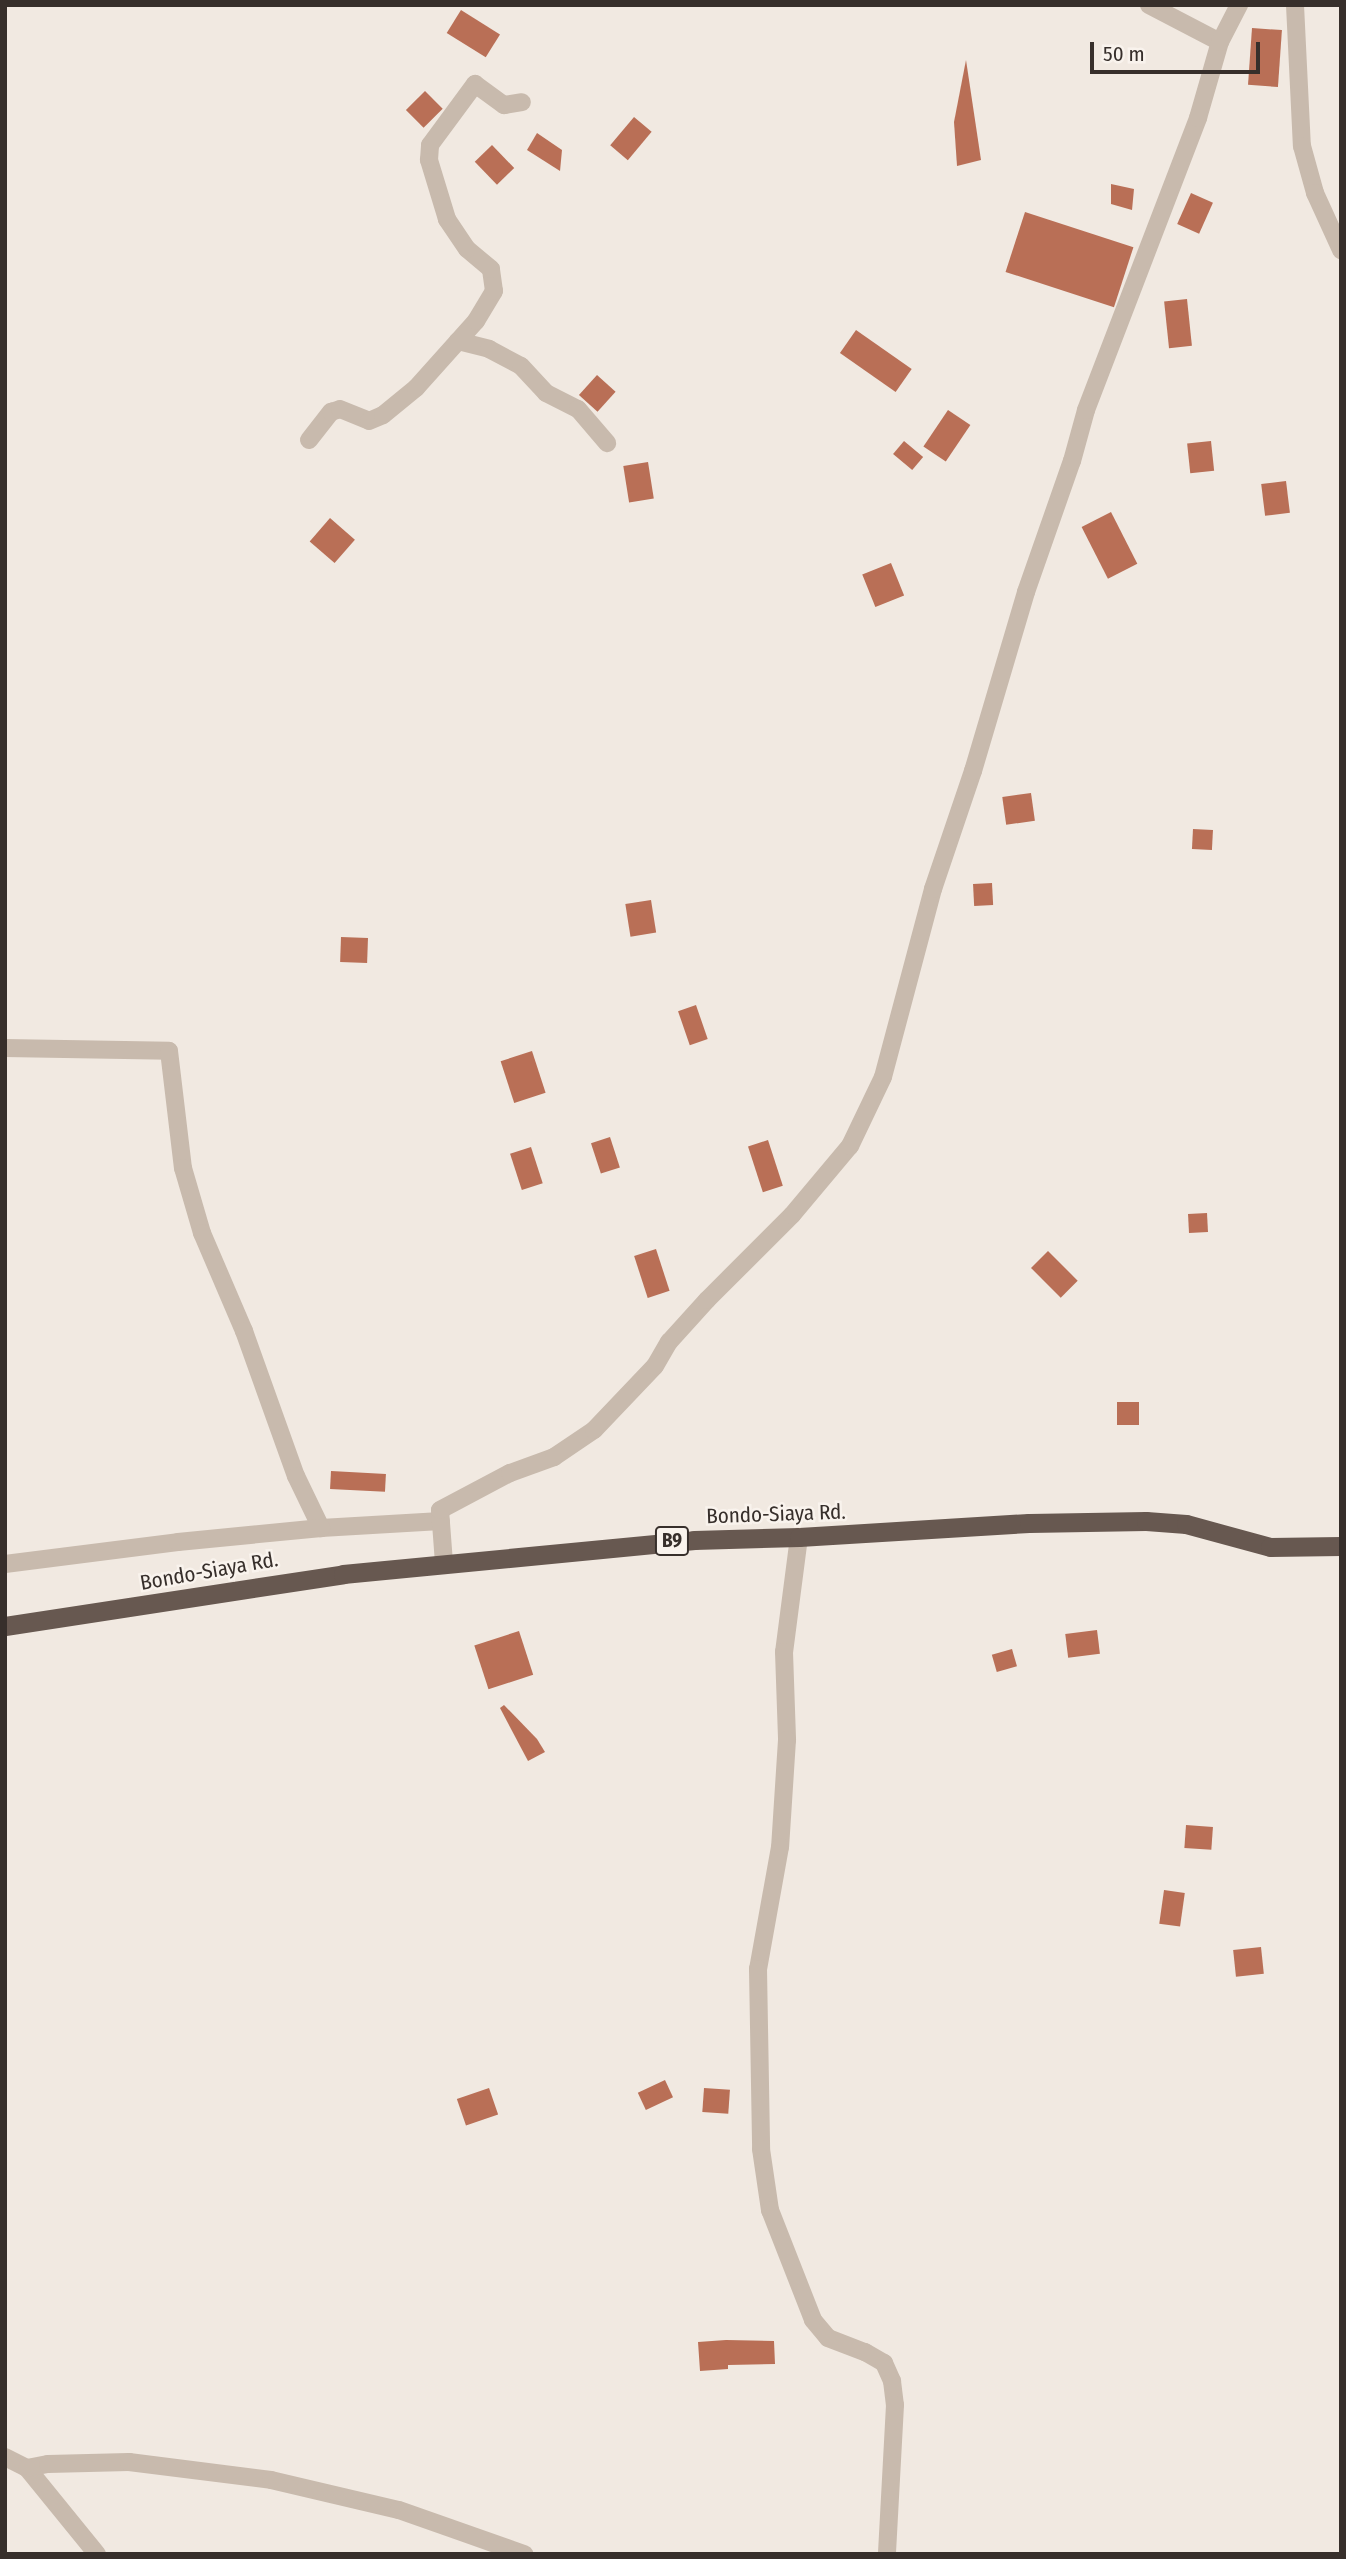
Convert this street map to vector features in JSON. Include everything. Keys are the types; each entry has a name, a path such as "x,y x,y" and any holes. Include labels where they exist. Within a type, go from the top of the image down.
{"highway":[{"name":"Bondo-Siaya Rd.","path":"5,1626 258,1585 444,1563 694,1540 799,1537 1029,1523 1146,1521 1186,1524 1270,1547 1341,1546"}],"street":[{"path":"1149,5 1220,42"},
{"path":"444,1563 440,1510 510,1473 554,1457 594,1430 655,1366 669,1342 706,1300 792,1215 850,1146 883,1077 933,889 973,771 1026,592 1072,461 1086,410 1198,118 1220,42 1238,5"},
{"path":"1296,5 1302,146 1315,193 1341,250"},
{"path":"309,440 331,412 340,409 369,421 383,415 416,388 476,321 494,290 491,270 467,249 447,219 429,160 430,145 475,84 504,105 522,102"},
{"path":"458,341 489,349 521,366 546,393 578,409 607,443"},
{"path":"5,1048 169,1051 183,1168 202,1233 244,1331 296,1476 321,1528"},
{"path":"5,1564 200,1539 441,1521"},
{"path":"799,1537 784,1652 787,1740 780,1847 758,1969 761,2149 771,2210 813,2320 828,2338 865,2352 884,2363 892,2381 895,2405 887,2554"},
{"path":"5,2457 27,2468 97,2554"},
{"path":"27,2468 48,2463 129,2462 271,2480 398,2510 524,2554"}],"building":[{"path":"461,10 500,34 486,57 447,33"},
{"path":"1252,28 1282,30 1278,87 1248,85"},
{"path":"966,60 981,160 957,166 954,122"},
{"path":"425,91 443,109 424,128 406,110"},
{"path":"634,117 652,132 628,160 610,145"},
{"path":"537,133 562,150 560,171 527,150"},
{"path":"492,145 514,168 497,185 475,162"},
{"path":"1111,184 1134,189 1132,210 1111,204"},
{"path":"1191,193 1213,203 1199,234 1177,224"},
{"path":"1025,212 1133,247 1114,307 1006,272"},
{"path":"1187,299 1192,346 1169,348 1164,301"},
{"path":"856,330 912,369 896,392 840,353"},
{"path":"597,375 616,392 598,412 579,395"},
{"path":"948,410 970,425 946,462 923,446"},
{"path":"904,441 923,457 912,470 893,454"},
{"path":"1211,441 1214,471 1190,473 1187,444"},
{"path":"648,462 654,499 629,502 623,466"},
{"path":"1286,481 1290,513 1265,516 1261,484"},
{"path":"1111,512 1137,564 1108,579 1082,527"},
{"path":"330,518 355,540 335,563 310,541"},
{"path":"891,563 904,595 875,607 862,575"},
{"path":"1031,793 1035,821 1006,825 1002,797"},
{"path":"1193,829 1213,830 1212,850 1192,849"},
{"path":"992,883 993,905 974,906 973,884"},
{"path":"651,900 656,933 630,937 625,904"},
{"path":"341,937 368,938 367,963 340,962"},
{"path":"696,1005 708,1039 690,1045 678,1011"},
{"path":"532,1051 546,1093 514,1103 501,1061"},
{"path":"610,1137 620,1167 601,1174 591,1143"},
{"path":"768,1140 783,1186 763,1192 748,1146"},
{"path":"531,1147 543,1183 522,1190 510,1154"},
{"path":"1207,1213 1208,1232 1189,1233 1188,1214"},
{"path":"656,1249 670,1291 648,1298 634,1256"},
{"path":"1048,1251 1078,1281 1061,1298 1031,1268"},
{"path":"1117,1402 1139,1402 1139,1425 1117,1425"},
{"path":"331,1471 386,1474 385,1492 330,1489"},
{"path":"1097,1630 1100,1654 1068,1658 1065,1634"},
{"path":"519,1631 533,1675 489,1689 474,1646"},
{"path":"1012,1649 1017,1666 997,1672 992,1655"},
{"path":"504,1705 537,1739 545,1752 528,1761 500,1708"},
{"path":"1186,1825 1213,1827 1211,1850 1184,1848"},
{"path":"1164,1890 1185,1893 1180,1927 1159,1924"},
{"path":"1261,1947 1264,1974 1236,1977 1233,1950"},
{"path":"665,2080 673,2097 646,2110 638,2093"},
{"path":"489,2088 498,2114 466,2126 457,2099"},
{"path":"704,2088 730,2090 728,2114 702,2112"},
{"path":"774,2341 775,2364 728,2365 728,2369 700,2371 698,2342"}]}
